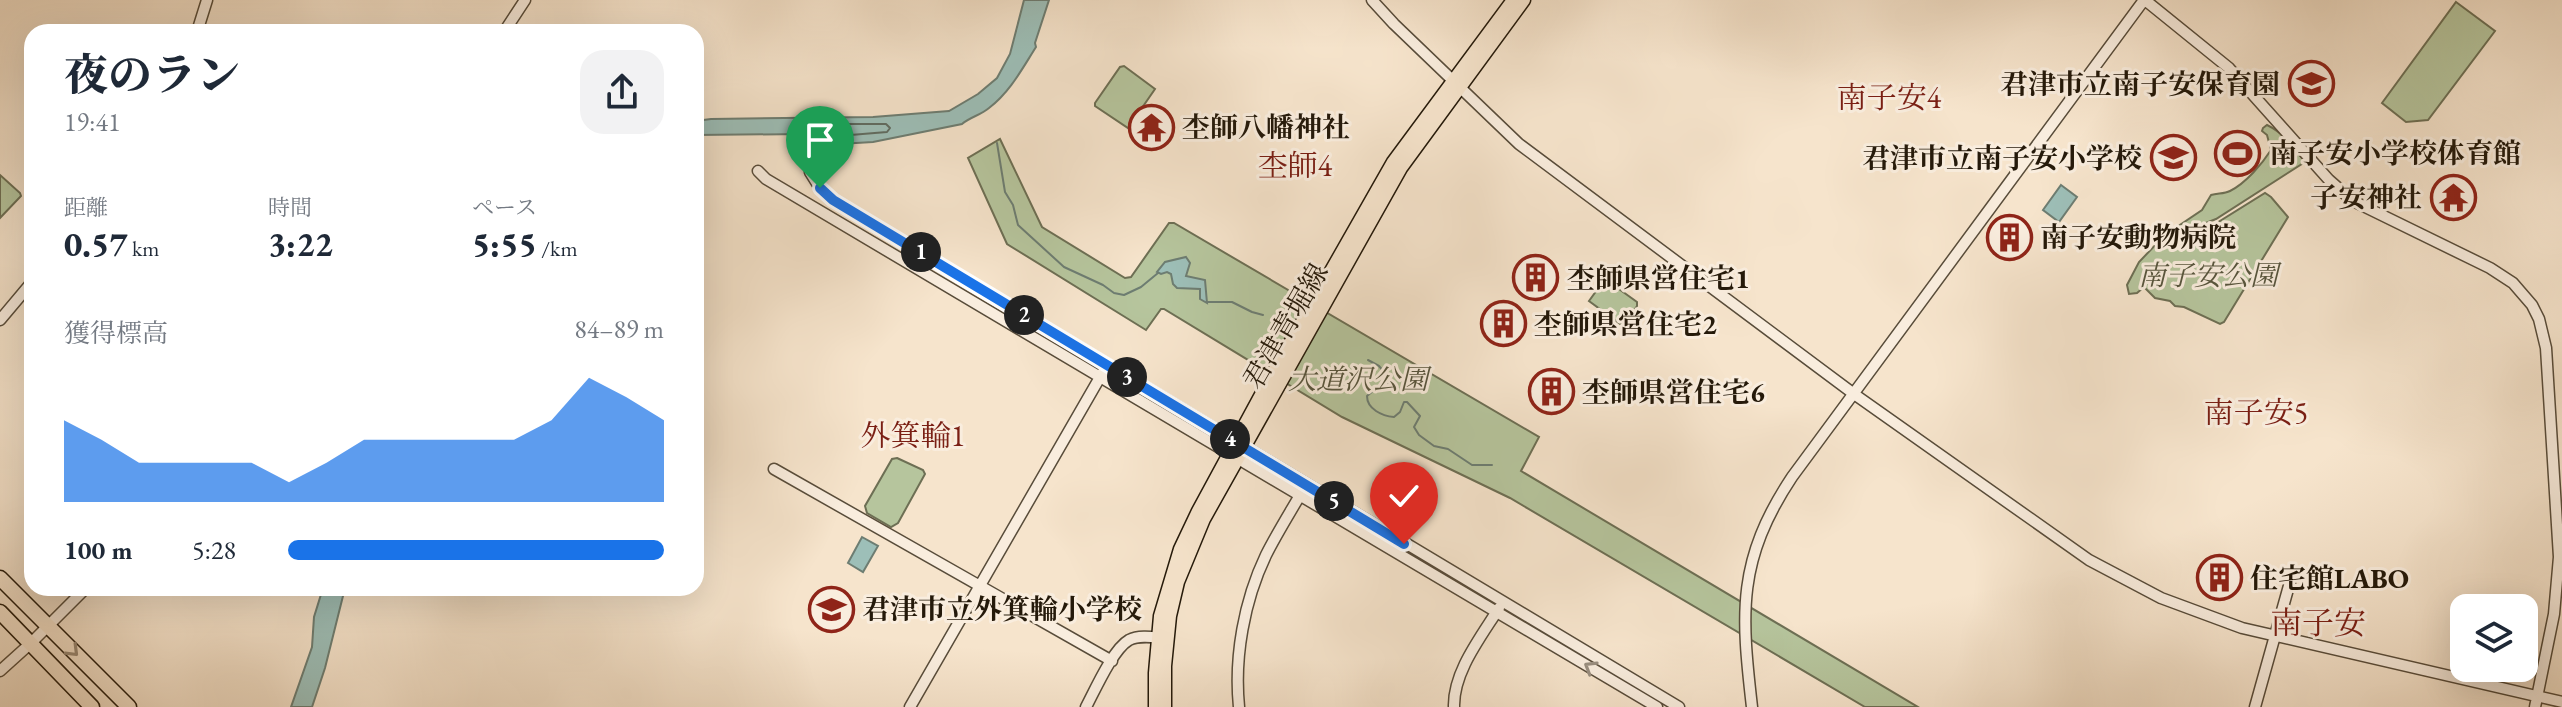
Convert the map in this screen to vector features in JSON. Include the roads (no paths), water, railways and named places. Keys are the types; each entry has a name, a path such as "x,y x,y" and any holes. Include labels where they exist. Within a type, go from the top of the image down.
{"highway":[{"path":"0,578 129,707"},
{"path":"0,612 92,707"}],"main road":[{"name":"君津青堀線","path":"1456,84 1513,0"},
{"name":"君津青堀線","path":"1155,707 1161,638 1178,582 1237,450 1393,162 1524,0"},
{"name":"君津青堀線","path":"1161,638 1165,707"}],"street":[{"path":"200,24 207,0"},
{"path":"509,24 525,0"},
{"path":"1372,0 1519,144 1854,394 2099,566 2200,615 2275,637 2536,702 2562,702"},
{"path":"1752,707 1744,614 1747,583 1755,549 1777,499 2144,0 2229,68 2329,180 2353,201 2502,275 2532,305 2546,348 2559,557 2554,614 2536,702"},
{"path":"758,171 766,179 1101,376 1303,489 1500,607 1657,707"},
{"path":"810,172 820,188 833,200 1107,365 1237,450"},
{"path":"0,320 24,292"},
{"path":"910,707 1107,365"},
{"path":"774,469 1112,661"},
{"path":"1239,707 1240,646 1248,603 1265,557 1303,489"},
{"path":"2255,707 2290,582"},
{"path":"0,671 78,596"},
{"path":"1454,707 1462,671 1500,607"},
{"path":"1500,607 1679,707"},
{"path":"1086,707 1120,648 1128,640 1161,638"}],"water":[{"path":"1024,0 1049,0 1036,47 1015,80 986,110 962,124 873,142 822,145 804,134 704,135 704,120 711,119 873,117 949,111 978,94 997,78 1010,54"},
{"path":"2061,185 2077,197 2059,222 2043,210"},
{"path":"1186,257 1190,263 1186,276 1205,280 1207,303 1200,299 1200,289 1177,288 1171,274 1157,272 1165,262"},
{"path":"862,537 878,546 863,572 848,563"},
{"path":"321,596 343,596 312,707 291,707 312,647 314,617"}],"waterway":[{"path":"997,143 1005,192 1013,205 1018,225 1064,267 1114,293 1124,295 1141,287 1158,273"},
{"path":"1208,302 1232,302 1263,315"},
{"path":"1368,360 1379,366 1390,379 1387,388 1374,390 1367,396 1372,408 1394,417 1407,402 1420,416 1414,427 1419,435 1472,465 1492,465"}],"place":[{"name":"君津市立南子安保育園","path":"2311,84"},
{"name":"杢師八幡神社","path":"1151,127"},
{"name":"南子安小学校体育館","path":"2238,153"},
{"name":"君津市立南子安小学校","path":"2173,158"},
{"name":"子安神社","path":"2453,197"},
{"name":"南子安動物病院","path":"2009,237"},
{"name":"杢師県営住宅1","path":"1536,278"},
{"name":"杢師県営住宅2","path":"1503,324"},
{"name":"杢師県営住宅6","path":"1551,392"},
{"name":"住宅館LABO","path":"2219,578"},
{"name":"君津市立外箕輪小学校","path":"831,609"}],"district":[{"name":"南子安4","path":"1889,98"},
{"name":"杢師4","path":"1295,166"},
{"name":"南子安5","path":"2256,413"},
{"name":"外箕輪1","path":"913,436"},
{"name":"南子安","path":"2318,623"}],"park label":[{"name":"南子安公園","path":"2208,275"},
{"name":"大道沢公園","path":"1358,379"}]}
